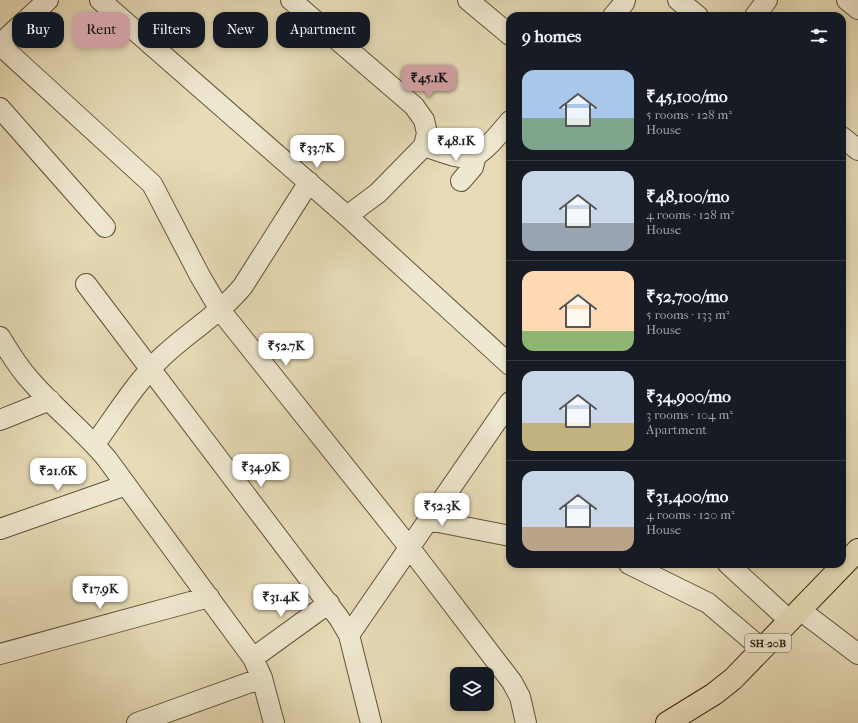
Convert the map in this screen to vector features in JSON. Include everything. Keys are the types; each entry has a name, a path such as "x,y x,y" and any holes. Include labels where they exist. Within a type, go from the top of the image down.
{"main road":[{"name":"SH-20B","path":"846,562 858,550"},
{"name":"SH-20B","path":"667,723 714,694 733,679 841,568"}],"street":[{"path":"48,0 0,44 152,184 200,276 220,310 409,547 512,682 520,697 526,723"},
{"path":"100,0 309,182 506,361"},
{"path":"291,0 414,106 424,120 428,133 424,146 378,193 347,216"},
{"path":"468,0 506,32"},
{"path":"616,12 625,0"},
{"path":"678,0 693,12"},
{"path":"758,12 767,0"},
{"path":"847,0 858,9"},
{"path":"0,108 106,227"},
{"path":"424,146 461,157 473,157 483,150 506,125"},
{"path":"846,140 858,150"},
{"path":"461,181 473,167 476,155"},
{"path":"95,444 150,369 164,355 220,310 243,286 309,182"},
{"path":"86,284 340,618 349,635 371,723"},
{"path":"0,337 19,368 31,382 95,444 253,658 262,678 274,723"},
{"path":"0,420 50,400"},
{"path":"349,635 506,408"},
{"path":"0,529 126,485"},
{"path":"428,520 506,535"},
{"path":"636,568 708,603 762,649"},
{"path":"733,568 795,615 858,654"},
{"path":"0,654 208,598"},
{"path":"253,658 329,603"},
{"path":"136,723 262,678"}]}
